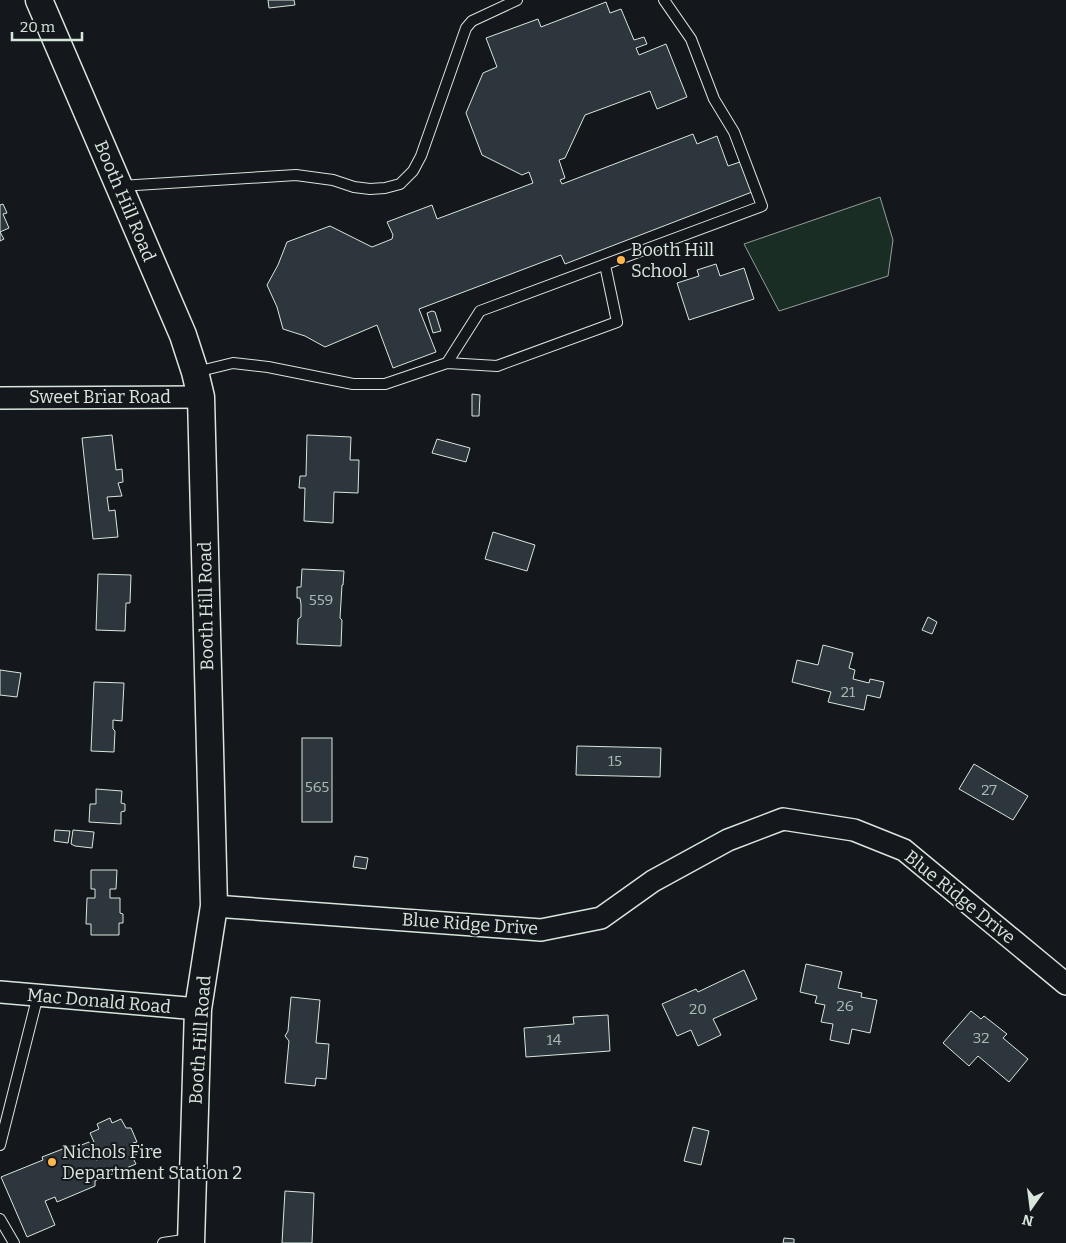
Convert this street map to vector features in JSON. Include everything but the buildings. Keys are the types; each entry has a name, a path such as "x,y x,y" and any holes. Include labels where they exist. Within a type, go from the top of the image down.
{"street":[{"name":"Booth Hill Road","path":"39,0 183,335 196,372 201,397 214,906 198,1009 191,1241"},
{"name":"Sweet Briar Road","path":"0,398 201,397"},
{"name":"Blue Ridge Drive","path":"214,906 541,930 601,918 653,881 728,840 782,820 854,830 904,850 1066,984"},
{"name":"Mac Donald Road","path":"0,992 198,1009"}],"lane":[{"path":"118,186 296,176 333,180 354,187 370,189 400,184 413,171 421,156 466,28 472,21 517,0"},
{"path":"447,363 480,311 762,206 734,132 714,99 691,39 664,0"},
{"path":"196,372 233,363 268,367 353,384 385,384 447,363 497,366 618,322 605,265"},
{"path":"0,1145 38,995"},
{"path":"0,1219 14,1243"},
{"path":"163,1243 191,1241"}],"green space":[{"path":"880,197 893,240 888,276 779,311 744,244"}],"place":[{"name":"Booth Hill School","path":"621,260"},
{"name":"Nichols Fire Department Station 2","path":"52,1162"}]}
